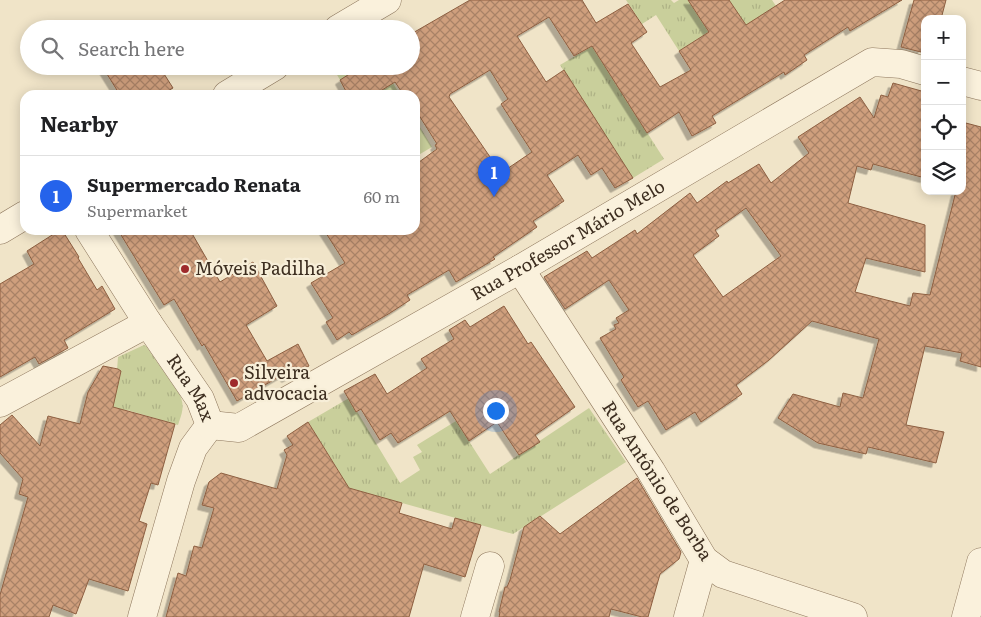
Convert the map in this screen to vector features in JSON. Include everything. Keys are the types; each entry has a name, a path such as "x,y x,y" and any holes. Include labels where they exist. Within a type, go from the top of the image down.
{"street":[{"path":"353,20 387,0"},
{"name":"Rua Professor Mário Melo","path":"210,425 239,428 520,269 872,62 901,64 921,70"},
{"path":"235,90 260,75"},
{"path":"966,82 981,86"},
{"path":"0,230 20,218"},
{"name":"Rua Max","path":"92,235 148,323 200,399 210,425 193,448 190,456 142,617"},
{"name":"Rua Antônio de Borba","path":"520,269 651,471 704,560 723,574 853,617"},
{"path":"0,403 148,323"},
{"path":"688,617 704,560"},
{"path":"966,617 981,562"},
{"path":"475,617 490,566"}],"green space":[{"path":"626,0 671,0 674,3 679,0 688,0 709,32 679,51 656,15 642,24"},
{"path":"729,0 772,0 776,6 746,26"},
{"path":"592,46 664,159 633,178 560,65"},
{"path":"337,75 348,75 340,80"},
{"path":"363,75 388,75 397,90 371,90"},
{"path":"420,127 432,147 420,154"},
{"path":"144,345 180,395 183,407 182,413 178,425 127,410 117,442 107,425 121,372 117,370 118,357"},
{"path":"349,398 400,483 420,470 413,457 422,452 417,445 456,421 490,474 589,408 626,462 513,534 327,482 340,473 308,422"}],"building":[{"path":"470,0 582,0 596,23 628,4 647,32 631,43 660,87 691,70 679,51 709,32 688,0 729,0 746,25 785,0 902,0 850,31 848,27 804,55 807,60 785,75 784,72 712,116 716,123 692,136 679,112 647,133 592,46 574,56 549,17 517,36 546,82 564,70 633,178 615,188 602,168 591,175 578,155 547,175 564,201 533,221 537,227 493,257 495,259 456,282 449,270 407,295 410,300 390,313 352,335 349,332 337,340 326,322 333,318 311,283 345,263 327,235 420,235 420,161 437,149 435,145 437,144 420,117 420,90 400,90 395,82 382,90 345,90 340,80 348,75 420,75 420,29","holes":["490,70 508,99 501,104 532,152 501,173 449,97 450,94"]},
{"path":"914,0 946,0 942,15 921,15 921,52 901,47"},
{"path":"108,75 165,75 173,88 170,90 117,90"},
{"path":"893,83 921,91 921,177 873,164 871,170 857,166 848,203 925,225 925,272 866,258 855,292 910,306 913,293 930,295 955,195 966,195 966,123 981,127 981,367 960,361 962,353 925,346 906,425 944,432 936,463 868,447 866,454 818,443 778,418 793,394 840,407 843,393 863,398 879,339 812,321 769,360 736,385 742,394 701,422 695,412 666,430 648,401 638,407 621,380 624,377 600,338 616,329 614,325 619,323 616,318 629,310 609,280 565,309 544,277 587,251 592,258 635,230 637,234 690,193 697,203 727,181 728,183 759,164 771,183 809,153 798,137 860,97 874,118 881,95 888,97","holes":["746,208 781,256 723,297 693,255 719,236 715,230"]},
{"path":"52,235 65,235 97,290 102,286 115,309 64,340 68,348 39,364 35,357 0,377 0,284 34,264 27,251"},
{"path":"121,235 193,235 220,282 253,262 277,306 246,325 267,361 298,344 309,366 286,378 284,374 237,401 204,344 202,346 174,299 164,305"},
{"path":"504,306 528,344 531,342 575,407 535,435 540,442 519,455 497,422 469,441 450,411 398,443 391,433 380,440 361,409 356,412 344,391 375,374 387,394 427,368 421,359 454,339 449,330 465,320 470,327"},
{"path":"103,366 121,371 113,407 175,424 158,485 151,483 139,521 147,524 128,591 89,579 76,614 53,605 49,617 0,617 0,595 28,497 19,494 23,479 0,453 0,425 12,415 40,446 48,416 80,424 88,392"},
{"path":"308,422 349,488 402,503 399,513 452,529 455,518 481,525 465,577 424,564 409,617 166,617 178,573 186,576 194,546 202,548 214,508 202,505 209,482 221,473 277,489 287,455 284,450 293,445 287,436"},
{"path":"637,478 681,552 679,559 660,574 648,617 611,609 609,617 499,617 505,587 507,587 510,580 524,527 540,516 560,534"}],"place":[{"name":"Supermercado Renata","path":"494,197"},
{"name":"Móveis Padilha","path":"185,269"},
{"name":"Silveira advocacia","path":"234,383"}]}
